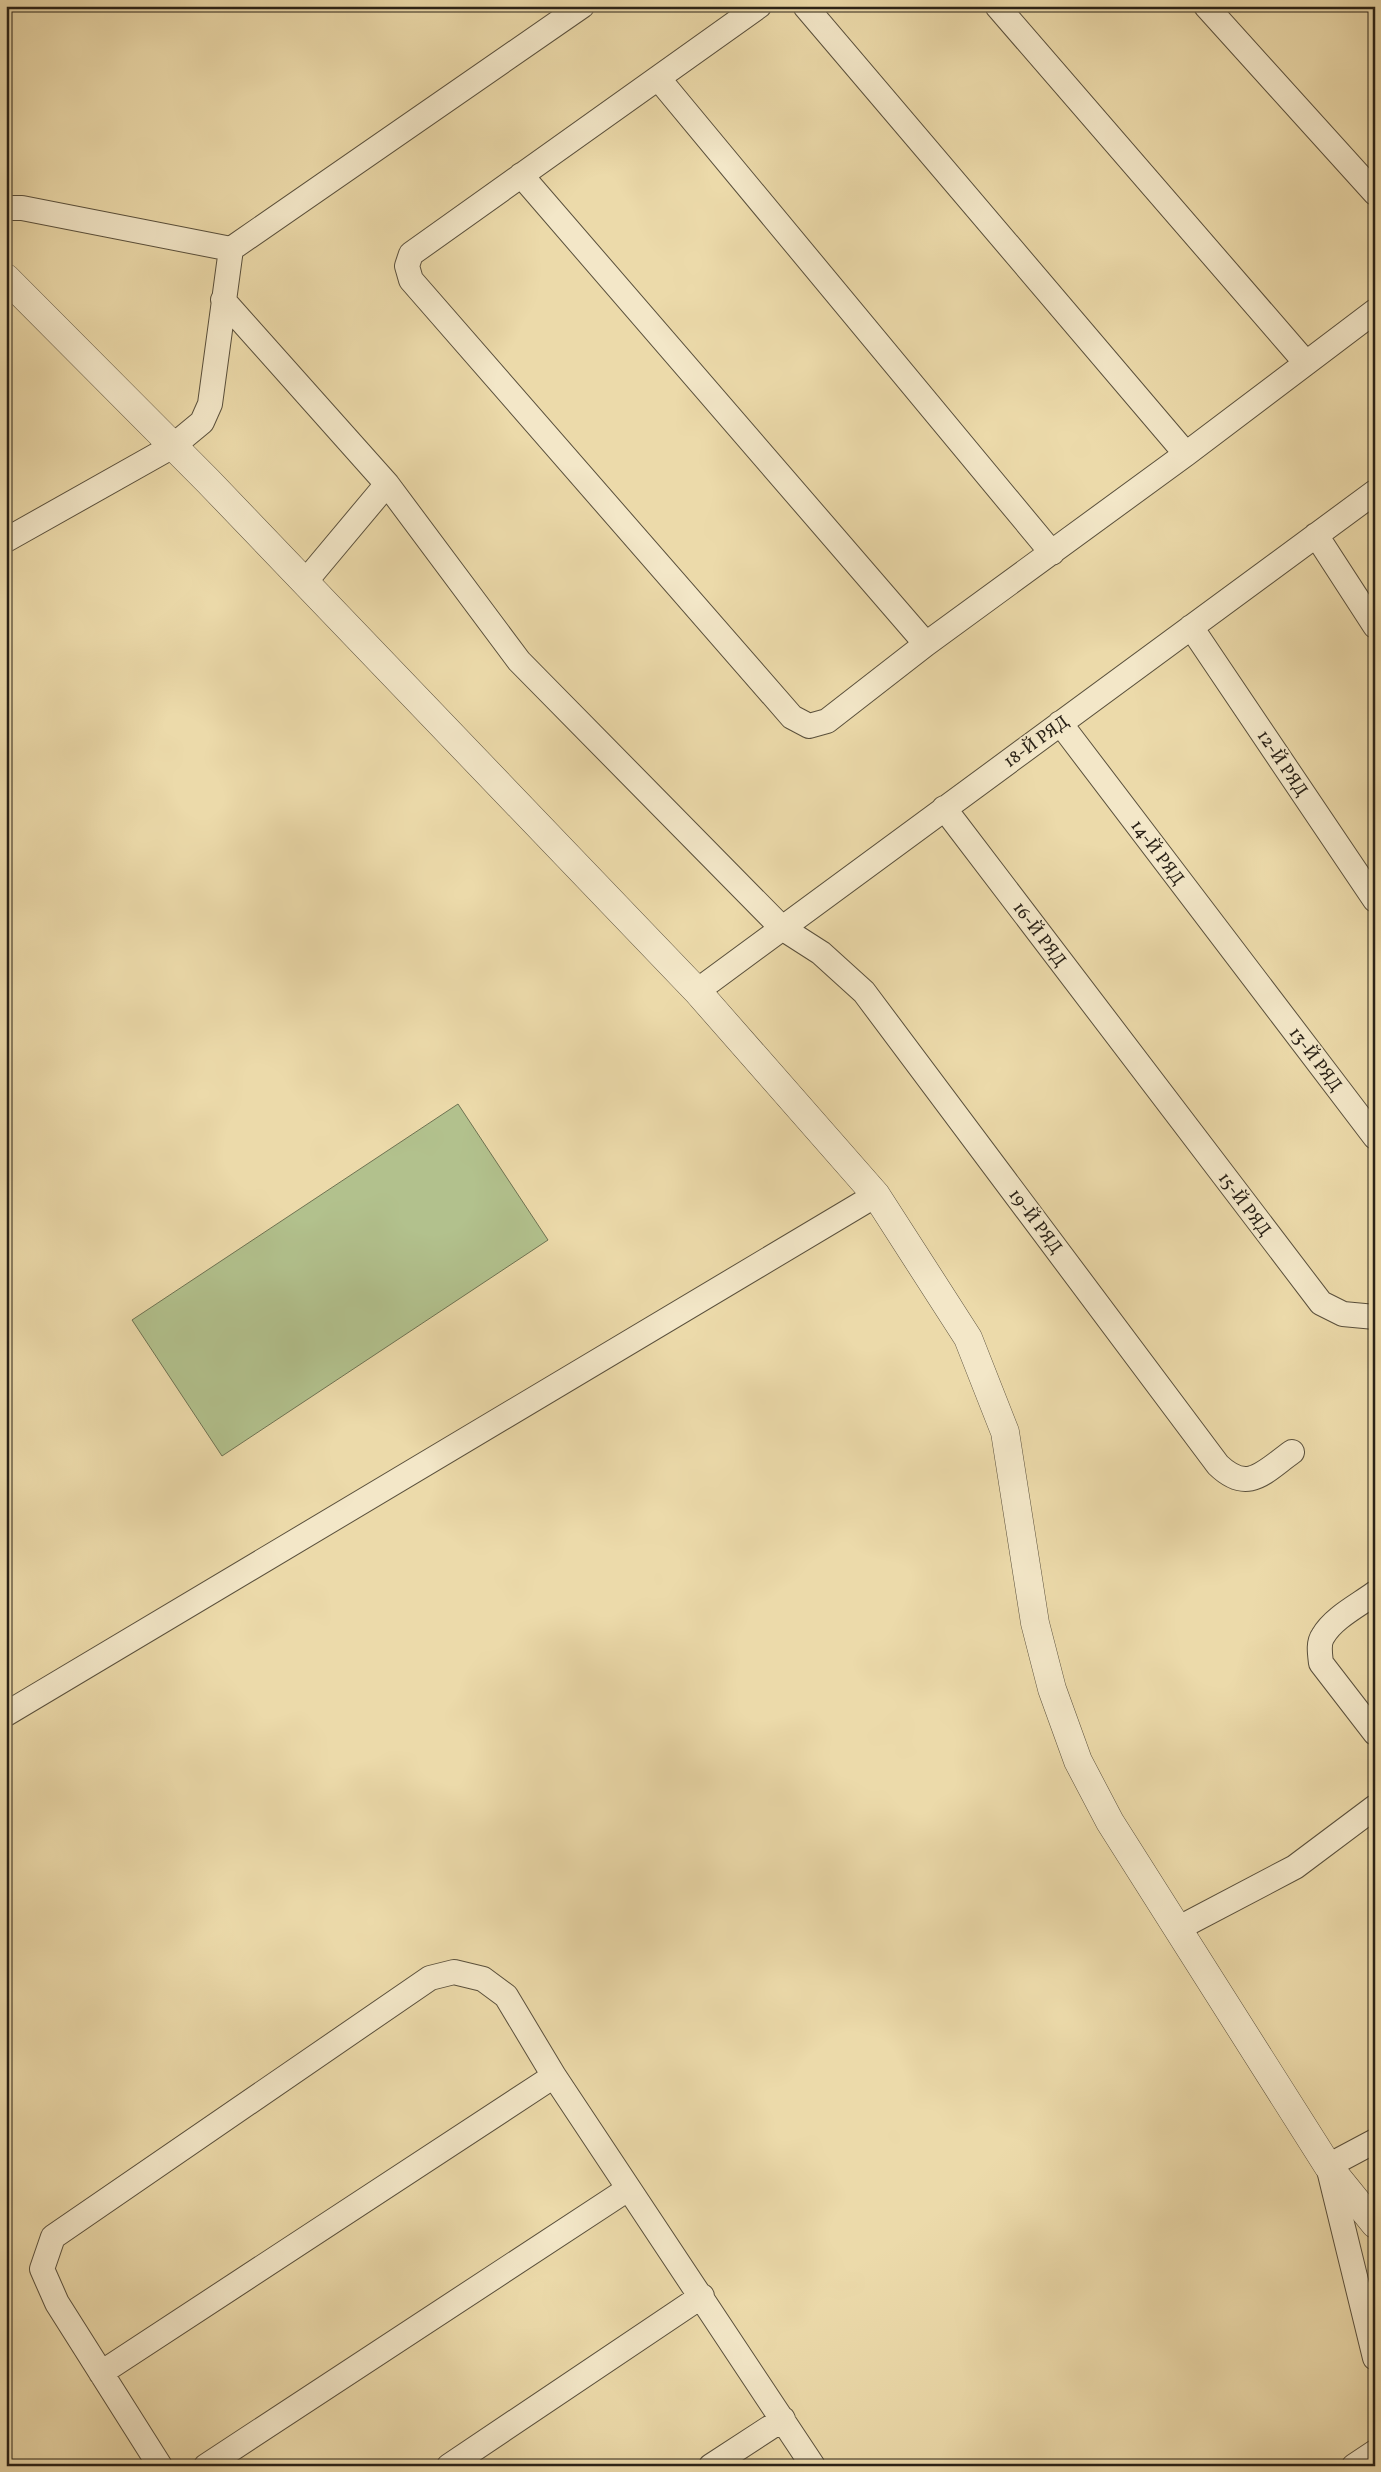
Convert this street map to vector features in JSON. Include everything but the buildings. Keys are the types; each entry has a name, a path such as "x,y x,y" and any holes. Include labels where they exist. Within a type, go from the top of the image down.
{"street":[{"path":"6,278 305,582 697,991 876,1196 968,1338 1005,1432 1035,1622 1052,1689 1078,1761 1110,1822 1179,1928 1328,2166 1375,2224"}],"lane":[{"path":"6,208 22,208 231,249 582,6"},
{"path":"759,6 411,254 407,266 411,280 792,718 809,726 827,722 926,644 1186,454 1375,312"},
{"path":"806,6 1186,454"},
{"path":"997,6 1306,364"},
{"path":"1206,6 1375,193"},
{"path":"658,78 1052,553"},
{"path":"521,175 926,644"},
{"path":"6,540 173,446 202,422 210,404 231,249"},
{"name":"19-Й РЯД","path":"223,300 387,484 519,661 782,928 821,953 864,992 1218,1465 1230,1477 1244,1480 1257,1476 1292,1452"},
{"path":"305,582 387,484"},
{"name":"18-Й РЯД","path":"697,991 1375,492"},
{"path":"1316,536 1375,626"},
{"name":"12-Й РЯД","path":"1191,627 1374,900"},
{"name":"14-Й РЯД","path":"1060,723 1256,981"},
{"name":"16-Й РЯД","path":"944,808 1135,1059"},
{"name":"13-Й РЯД","path":"1256,981 1375,1137"},
{"name":"15-Й РЯД","path":"1135,1059 1321,1303 1343,1314 1375,1316"},
{"path":"6,1714 876,1196"},
{"path":"1375,1593 1330,1626 1322,1637 1320,1651 1321,1663 1375,1733"},
{"path":"1179,1928 1294,1867 1375,1806"},
{"path":"160,2466 57,2303 42,2269 53,2237 430,1978 454,1972 483,1979 506,1996 554,2076 702,2296 813,2466"},
{"path":"102,2373 554,2076"},
{"path":"1375,2141 1328,2166 1375,2358"},
{"path":"206,2466 628,2188"},
{"path":"448,2466 702,2296"},
{"path":"711,2466 783,2419"},
{"path":"1354,2466 1375,2452"}],"green space":[{"path":"458,1104 548,1240 222,1456 132,1320"}]}
